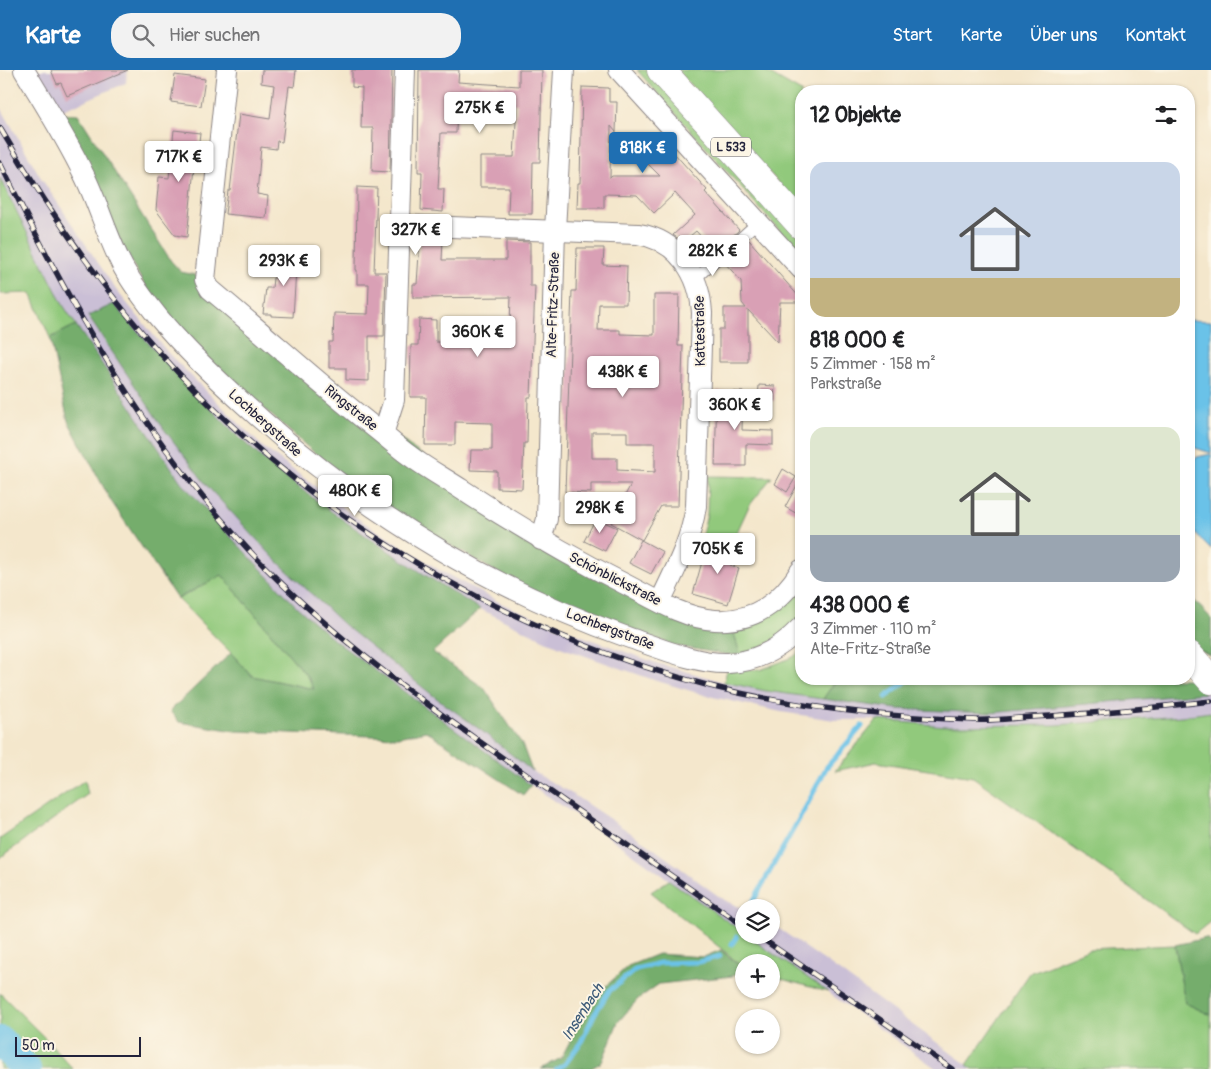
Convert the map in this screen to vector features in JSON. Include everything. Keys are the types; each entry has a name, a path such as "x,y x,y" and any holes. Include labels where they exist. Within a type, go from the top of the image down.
{"main road":[{"name":"L 533","path":"661,70 795,218"},
{"path":"1195,662 1211,680"}],"street":[{"name":"Lochbergstraße","path":"24,70 76,157 121,262 142,295 182,345 281,438 339,484 391,520 449,556 506,586 610,631 668,651 716,663 746,661 773,651 795,634"},
{"name":"Ringstraße","path":"227,70 205,280 210,289 350,409 382,434 394,400 405,70"},
{"name":"Alte-Fritz-Straße","path":"541,540 547,519 555,230 564,70"},
{"path":"619,70 795,262"},
{"name":"Kattestraße","path":"400,225 647,235 672,248 688,266 700,291 702,313 696,506 692,530 686,547 660,602"},
{"name":"Schönblickstraße","path":"382,434 409,456 541,540 572,558 679,610 706,619 724,620 749,615 759,612 776,601 795,578"}],"lane":[{"path":"695,279 758,222"}],"shaded area":[{"path":"33,70 127,70 126,83 56,113"},
{"path":"0,106 41,178 117,291 169,354 263,447 354,516 441,571 503,604 568,631 656,663 724,682 766,691 897,709 990,713 1211,692 1211,712 1182,716 1056,725 945,726 877,720 834,720 781,712 708,696 654,680 560,647 480,609 403,562 266,462 222,420 142,337 114,304 88,317 164,429 208,487 273,557 343,623 435,697 532,771 569,792 646,843 724,900 735,905 735,927 616,842 531,785 334,640 297,607 181,482 63,305 0,178"},
{"path":"780,929 973,1069 937,1069 780,959 780,954 773,954 759,944 780,944"}],"green space":[{"path":"637,70 652,70 795,231 795,248"},
{"path":"677,70 763,70 795,89 795,201"},
{"path":"56,113 78,114 171,261 181,272 195,275 228,312 559,556 732,626 740,655 675,646 517,584 359,492 197,350 149,293 123,247"},
{"path":"0,178 63,305 76,325 50,338 31,293 0,294"},
{"path":"114,304 175,371 258,454 344,521 480,609 433,652 484,688 522,744 532,771 343,624 273,557 208,487 164,429 88,316"},
{"path":"76,325 181,482 297,607 334,640 531,785 523,795 426,731 398,737 235,731 179,722 170,711 231,653 252,676 314,689 307,676 222,575 177,599 111,501 68,421 50,338"},
{"path":"708,476 772,477 749,506 732,543 702,535 707,514"},
{"path":"222,575 307,676 314,689 252,676 178,599"},
{"path":"795,585 795,624 776,640 740,655 732,626"},
{"path":"1195,601 1211,618 1211,656 1195,646"},
{"path":"795,656 795,685 833,685 823,699 766,691 724,682 727,670 760,670"},
{"path":"1195,680 1205,693 990,713 897,709 823,699 833,685 1195,685"},
{"path":"1211,712 1211,921 1195,934 973,777 876,762 835,771 877,720 945,726 1056,725 1182,716"},
{"path":"85,780 88,794 0,858 0,839"},
{"path":"669,880 735,927 735,944 759,944 773,954 735,954 735,961 651,892"},
{"path":"1206,938 1211,942 1211,1015 1185,1003 1175,945"},
{"path":"1175,945 1185,1003 1211,1015 1211,1069 973,1069 967,1065 1030,973 1088,949"},
{"path":"721,950 735,962 735,975 659,984 638,999 618,1022 602,1062 590,1069 541,1069 561,1058 590,1004 628,966 658,954 704,957"},
{"path":"780,959 828,992 780,979"},
{"path":"0,993 47,1040 73,1069 0,1069"}],"water":[{"path":"1195,320 1211,321 1211,453 1195,448"},
{"path":"1211,454 1211,550 1195,533 1195,459 1197,457"}],"building":[{"path":"51,70 128,70 67,96 61,83 57,84"},
{"path":"262,70 296,70 294,87 289,86 282,142 277,141 276,149 261,147 257,194 268,196 266,218 225,214 228,191 230,191 239,114 270,119 274,85 261,83"},
{"path":"352,70 392,70 390,172 372,171 373,128 361,128 362,88 352,87"},
{"path":"419,70 459,70 458,82 519,86 519,70 542,70 540,162 533,162 532,214 508,214 509,187 480,187 480,157 514,157 517,104 457,100 456,133 441,133 438,189 444,189 443,212 421,210 422,172 418,172"},
{"path":"175,75 205,79 201,106 171,102"},
{"path":"582,87 609,88 609,102 617,102 616,132 611,126 610,178 612,176 660,176 637,153 657,134 707,190 705,192 739,230 715,252 696,231 683,242 673,235 695,215 675,193 654,213 637,195 604,194 604,208 577,208 578,183 580,183"},
{"path":"174,130 200,133 197,158 195,158 187,237 175,235 156,210 159,177 169,178"},
{"path":"357,187 377,188 374,272 386,272 384,336 369,336 369,381 346,380 346,368 329,368 329,342 333,342 334,313 368,314 369,284 357,284"},
{"path":"420,239 443,240 442,260 506,260 506,241 530,242 530,286 535,286 531,397 528,397 527,443 524,443 522,489 497,488 497,471 470,470 471,450 492,450 492,423 455,422 455,445 425,445 426,397 410,397 411,345 418,345 419,319 436,320 436,342 477,344 477,322 510,323 511,297 413,298 413,284 417,284"},
{"path":"749,240 795,292 795,302 780,302 778,342 748,310 748,362 719,362 719,329 724,329 724,308 746,308 742,303 741,281 724,262"},
{"path":"577,248 604,248 603,265 627,266 626,304 599,304 598,330 620,330 620,334 654,335 654,295 679,295 678,346 683,346 678,506 661,506 642,540 611,523 631,484 591,484 591,493 565,492 572,291 576,291","holes":["592,432 627,432 627,443 655,443 655,472 617,470 617,458 592,458"]},
{"path":"279,255 305,256 305,270 296,270 293,317 263,314 266,288 272,288 273,278 278,278"},
{"path":"759,385 775,386 774,401 758,400"},
{"path":"717,391 743,392 742,430 773,431 773,445 746,444 746,466 715,466"},
{"path":"783,469 795,476 787,492 775,484"},
{"path":"795,489 795,513 785,507"},
{"path":"596,518 617,528 605,551 584,541"},
{"path":"641,540 663,552 651,574 629,563"},
{"path":"716,540 735,545 730,565 739,568 728,604 693,594 702,562 710,564"}],"waterway":[{"name":"Insenbach","path":"886,697 901,685"},
{"name":"Insenbach","path":"754,899 826,768 862,726"},
{"name":"Insenbach","path":"732,944 735,939"},
{"name":"Insenbach","path":"557,1069 565,1064 581,1042 594,1015 609,991 636,969 660,963 699,962 720,956"},
{"path":"0,1041 26,1069"}],"railway":[{"path":"0,128 61,225 94,272 130,318 188,383 251,443 319,498 391,547 467,591 545,629 627,661 710,686 808,706 874,714 988,720 1211,701"},
{"path":"0,163 55,271 116,376 185,475 265,567 318,617 404,687 735,920"},
{"path":"770,944 952,1069"}]}
